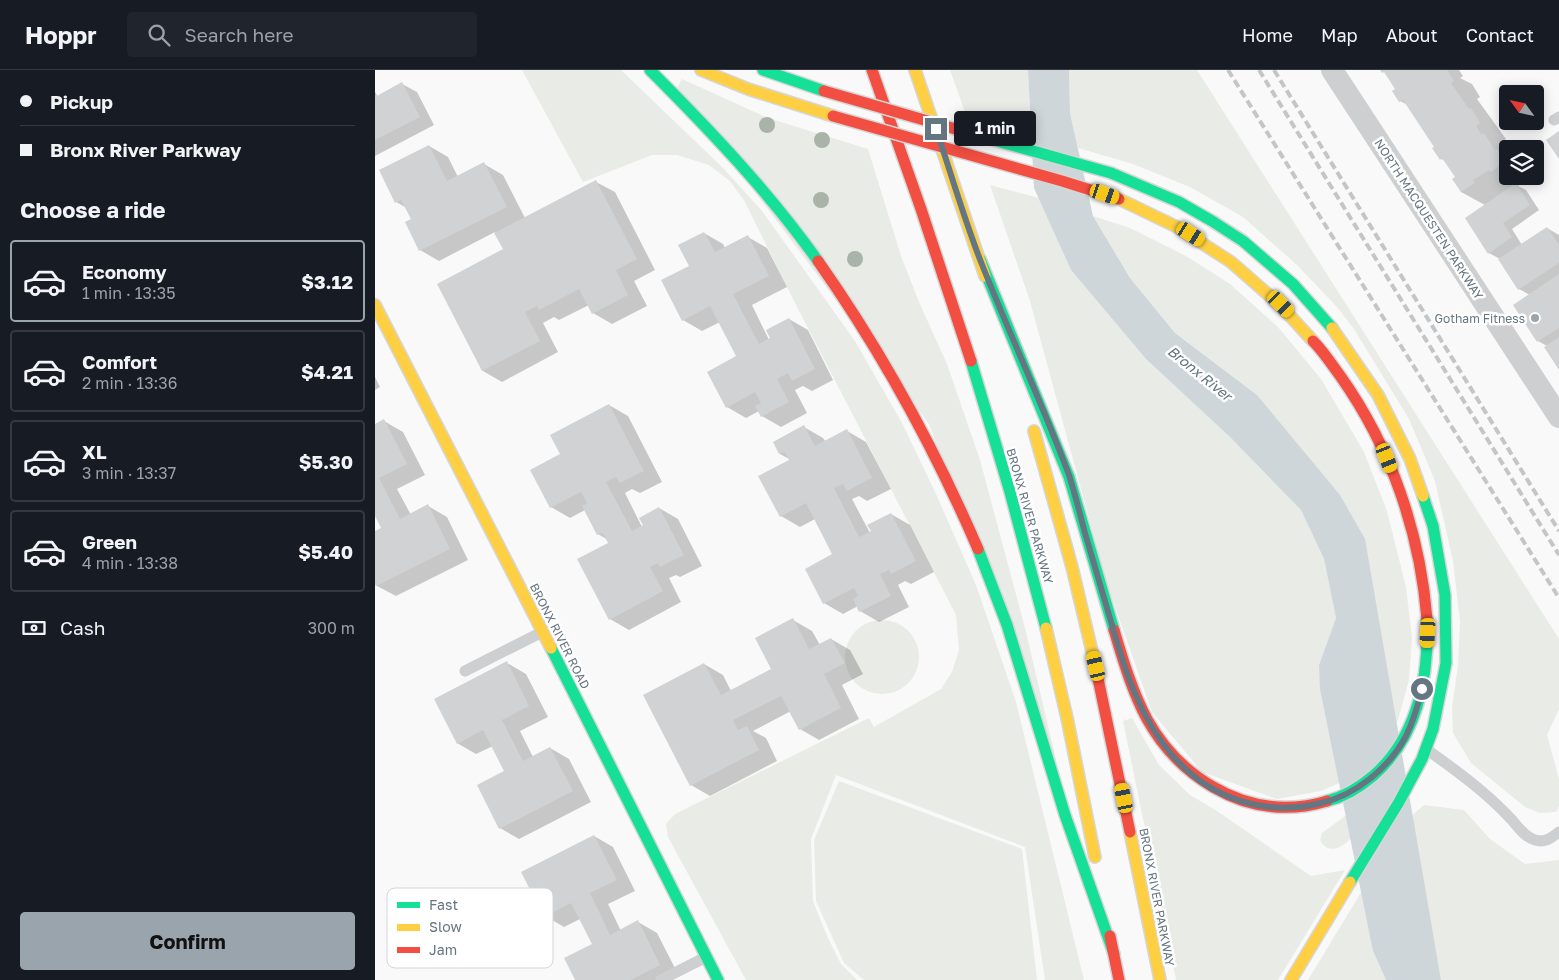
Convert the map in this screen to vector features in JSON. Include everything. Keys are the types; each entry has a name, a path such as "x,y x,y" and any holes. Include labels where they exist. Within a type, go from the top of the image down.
{"main road":[{"path":"649,70 739,162 794,228 841,292 861,323 915,418 968,527 998,601 1022,671 1059,796 1114,954"},
{"path":"701,70 748,89 833,116 1053,178 1119,199 1168,221 1211,247 1265,289 1296,320 1341,375 1365,414 1387,458 1405,502 1412,524 1422,571 1427,613 1427,653 1422,689 1417,707 1406,736 1387,762 1362,784 1327,802 1292,808 1257,806 1227,796 1197,779 1171,754 1149,722 1130,684 1069,477 980,259"},
{"path":"763,70 824,90 1111,173 1159,192 1193,210 1243,241 1283,275 1315,306 1359,363 1395,427 1416,474 1431,520 1441,568 1447,611 1448,634 1445,674 1438,712 1426,749 1402,798 1291,980"},
{"path":"915,70 980,259 1020,386"},
{"name":"BRONX RIVER PARKWAY","path":"872,71 954,310 1008,485 1050,643 1067,716 1119,980"},
{"name":"BRONX RIVER ROAD","path":"375,305 718,980"},
{"name":"BRONX RIVER PARKWAY","path":"1031,422 1064,536 1100,682 1160,980"}],"street":[{"name":"NORTH MACQUESTEN PARKWAY","path":"1332,70 1559,417"}],"lane":[{"path":"465,671 542,632"},
{"path":"1426,749 1485,793 1525,835 1535,840 1548,840 1559,832"},
{"path":"661,980 706,957"}],"shaded area":[{"path":"522,70 621,70 723,168 762,211 855,341 902,423 976,585 1016,702 1084,980 1045,980 1025,847 836,775 811,839 813,901 841,964 857,980 746,980 668,837 666,824 675,814 869,718 874,727 941,689 952,672 959,650 956,615 745,202 730,181 709,165 677,155 652,155 583,182"},
{"path":"950,70 1028,70 1031,131 1003,121 965,112"},
{"path":"1069,70 1197,70 1559,639 1559,709 1547,735 1559,779 1559,806 1556,812 1540,813 1525,807 1471,763 1453,733 1452,707 1458,666 1460,621 1453,561 1435,481 1409,419 1354,329 1337,307 1296,264 1243,217 1190,187 1133,164 1078,148 1070,113"},
{"path":"682,79 768,118 868,149 901,256 947,364 980,460 1025,628 1057,764 929,424 677,88"},
{"path":"990,185 1039,198 1071,270 1146,359 1230,437 1301,510 1324,559 1336,618 1319,665 1321,689 1384,656 1257,395 1175,333 1130,278 1093,216 1130,228 1186,256 1230,284 1278,327 1321,379 1364,452 1387,511 1406,587 1412,638 1409,680 1398,720 1382,750 1350,778 1321,791 1277,799 1202,772 1152,712 1106,581 1030,301"},
{"path":"882,620 903,626 913,636 919,657 913,678 903,688 882,694 861,688 851,678 845,657 851,636 861,626"},
{"path":"1132,718 1159,765 1190,795 1217,811 1311,876 1345,870 1278,980 1176,980 1123,721"},
{"path":"839,781 1022,849 1037,980 864,980 844,963 816,901 814,840"},
{"path":"1363,803 1358,827 1351,838 1337,848 1328,848 1324,845 1320,840 1322,833"},
{"path":"1424,805 1464,810 1490,839 1525,864 1559,860 1559,980 1441,980 1420,866 1373,951 1386,980 1308,980 1403,823"}],"water":[{"name":"Bronx River","path":"1028,70 1069,70 1070,113 1093,216 1130,278 1175,333 1257,395 1340,495 1365,539 1441,980 1386,980 1373,951 1320,689 1319,665 1336,618 1324,559 1301,510 1230,437 1146,359 1071,270 1034,188"}],"building":[{"path":"1380,70 1447,70 1454,81 1451,83 1469,109 1471,108 1480,123 1476,126 1481,134 1484,133 1495,150 1497,149 1499,152 1499,166 1473,180 1475,183 1461,192 1452,179 1455,177 1442,158 1440,160 1432,148 1434,147 1403,100 1399,102 1392,91 1395,89 1384,72 1382,73"},
{"path":"402,82 420,117 375,140 375,97"},
{"path":"1559,131 1559,159 1546,140"},
{"path":"429,145 447,181 484,162 507,207 419,251 405,222 411,219 401,200 395,203 379,170"},
{"path":"596,180 637,259 616,270 628,295 592,314 579,289 539,310 537,306 525,312 540,341 482,371 437,284 503,249 494,233"},
{"path":"1513,185 1517,185 1530,205 1503,223 1512,237 1488,254 1465,218"},
{"path":"1547,227 1559,245 1559,263 1518,290 1498,259"},
{"path":"704,232 715,252 748,235 769,276 733,294 759,344 770,338 766,330 789,318 815,369 792,381 788,373 777,379 789,402 761,417 755,406 761,403 755,392 726,408 707,372 736,356 710,306 682,321 661,280 689,266 678,245"},
{"path":"1559,274 1559,328 1537,342 1513,305"},
{"path":"1559,337 1559,370 1544,347"},
{"path":"609,404 644,471 620,483 616,477 606,482 632,531 643,525 639,518 659,507 684,555 660,567 658,563 650,567 663,591 609,620 577,559 608,543 603,533 597,535 582,506 587,503 581,492 550,508 530,470 560,454 550,435"},
{"path":"384,419 407,464 379,478 400,519 428,504 450,549 376,586 375,531 381,528 375,516 375,424"},
{"path":"804,425 815,446 847,429 872,478 847,491 843,484 834,488 859,537 871,531 867,525 891,513 916,561 891,574 889,570 880,574 891,596 859,612 853,599 858,596 854,588 823,604 805,569 832,554 806,503 780,517 758,476 789,460 785,452 779,454 773,442"},
{"path":"793,618 809,649 831,638 845,663 824,674 841,708 799,730 781,696 733,720 738,730 747,726 759,750 690,786 643,695 704,663 721,695 771,669 755,638"},
{"path":"507,661 529,706 502,720 523,761 550,747 573,791 499,829 477,785 504,771 483,730 457,744 434,699"},
{"path":"594,835 617,880 590,893 610,935 638,920 660,965 631,980 575,980 564,958 592,944 571,903 553,912 553,888 529,888 521,872"}],"railway":[{"path":"1228,70 1559,598"},
{"path":"1259,70 1559,555"},
{"path":"1274,70 1559,531"}],"traffic: fast":[{"path":"650,70 738,162 780,210 818,261"},
{"path":"763,70 824,91"},
{"path":"990,139 1111,173"},
{"path":"1111,173 1179,202 1243,241 1293,284 1332,328"},
{"path":"980,259 1069,477 1114,630"},
{"path":"971,361 1010,492 1046,628"},
{"path":"1350,882 1399,802 1422,759 1433,729 1446,663 1445,595 1433,526 1423,496"},
{"path":"978,549 1007,625 1065,815 1114,954"},
{"path":"1327,801 1346,794 1368,780 1389,760 1401,743 1411,724 1423,683 1426,662 1427,619"},
{"path":"551,648 718,980"}],"traffic: slow":[{"path":"701,70 748,89 833,116"},
{"path":"915,70 985,276"},
{"path":"1119,199 1177,227 1231,262 1279,304 1313,341"},
{"path":"375,305 551,648"},
{"path":"1332,328 1378,395 1410,459 1423,496"},
{"path":"1034,431 1072,567 1095,664"},
{"path":"1046,628 1067,718 1095,857"},
{"path":"1130,832 1160,980"},
{"path":"1291,980 1350,882"}],"traffic: jam":[{"path":"872,70 921,209 971,361"},
{"path":"824,91 990,139"},
{"path":"833,116 1119,199"},
{"path":"818,261 885,365 925,437 978,549"},
{"path":"1313,341 1359,404 1388,462 1400,492 1418,554 1427,619"},
{"path":"1114,630 1132,686 1147,719 1175,757 1193,774 1213,787 1234,797 1257,804 1281,807 1305,806 1327,801"},
{"path":"1095,664 1130,832"},
{"path":"1110,936 1119,980"}],"place":[{"name":"Gotham Fitness","path":"1535,318"}],"route":[{"path":"936,129 980,259 1069,477 1130,684 1149,722 1171,754 1197,779 1241,802 1274,808 1292,808 1327,802 1346,794 1362,784 1377,772 1398,749 1412,722 1422,689"}]}
